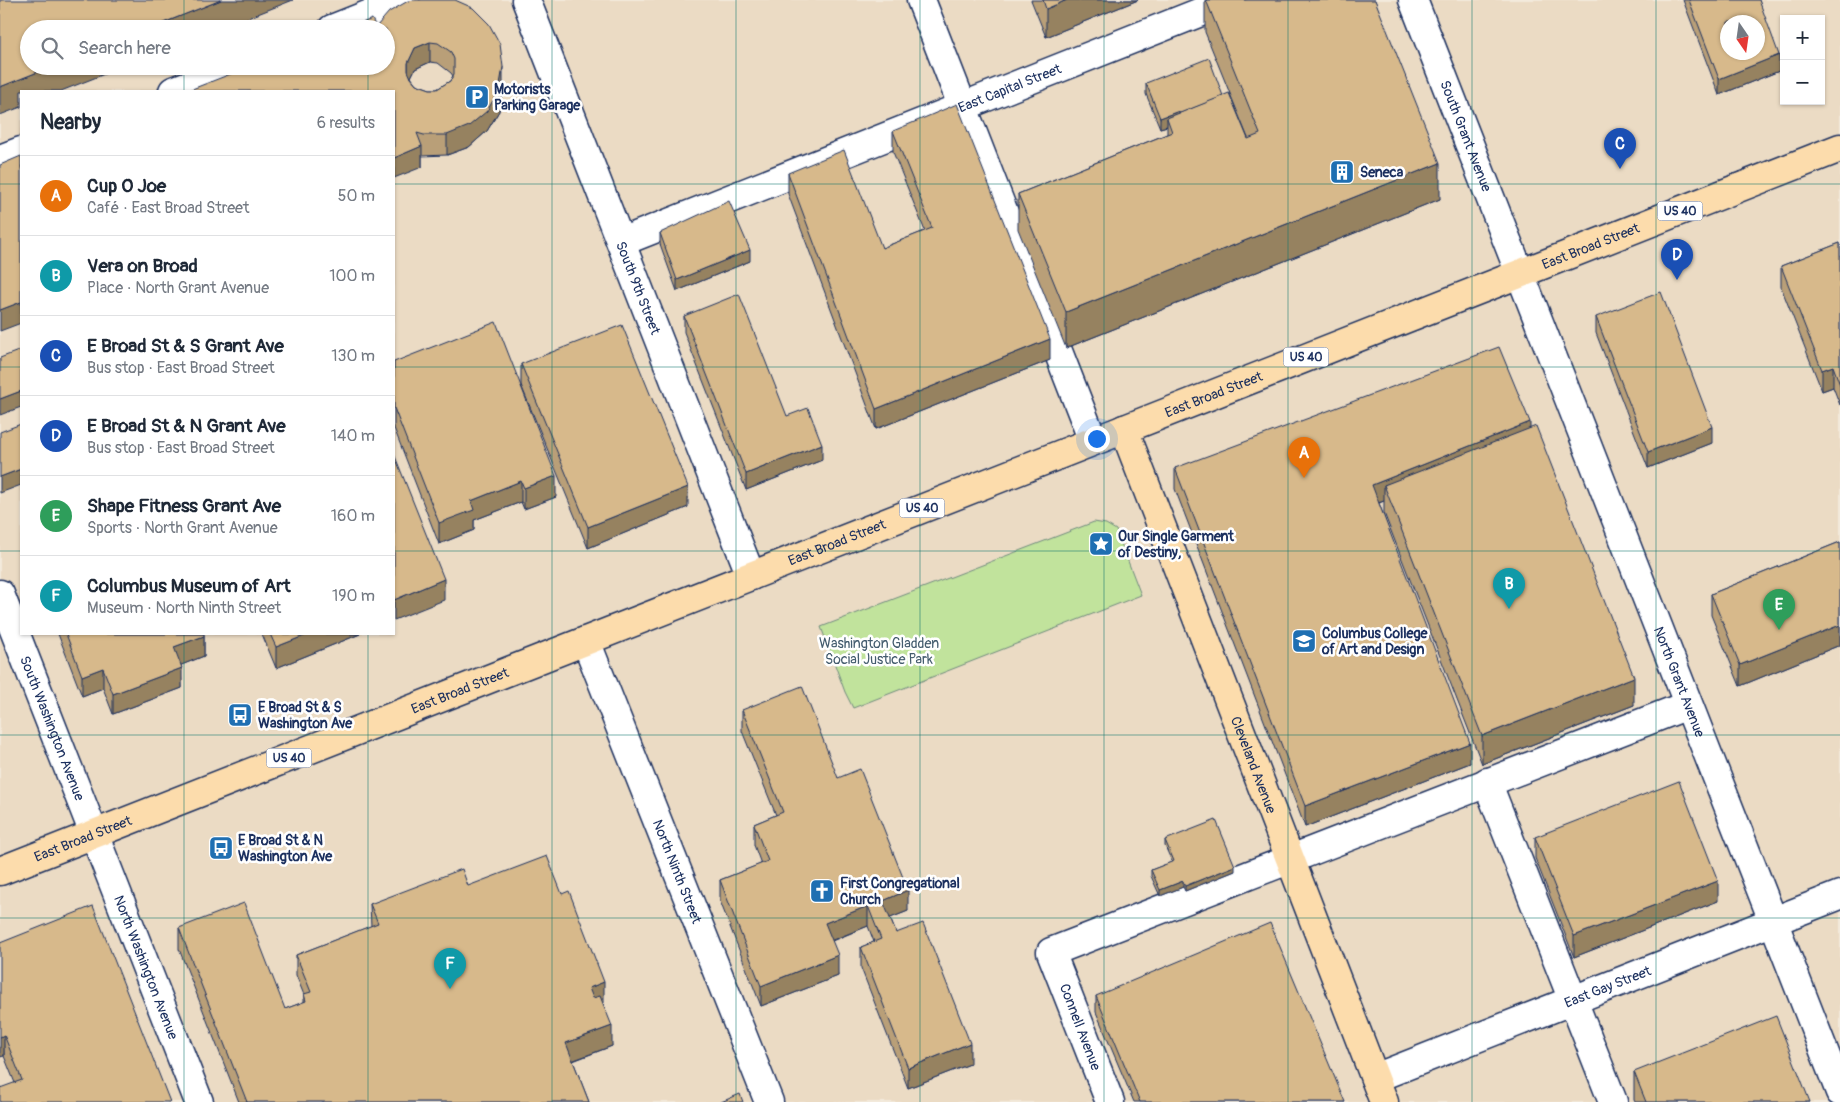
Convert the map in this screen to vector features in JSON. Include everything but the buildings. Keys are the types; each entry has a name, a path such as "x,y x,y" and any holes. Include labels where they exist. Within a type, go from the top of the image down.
{"main road":[{"name":"East Broad Street","path":"0,871 1840,148"},
{"name":"Cleveland Avenue","path":"1124,429 1379,1090"}],"street":[{"path":"355,20 405,0"},
{"name":"South 9th Street","path":"526,0 752,576"},
{"path":"921,0 1093,441"},
{"name":"East Capital Street","path":"621,242 1231,0"},
{"name":"South Grant Avenue","path":"1413,0 1520,274"},
{"path":"176,90 214,75"},
{"path":"0,160 20,151"},
{"name":"North Grant Avenue","path":"1520,274 1840,1092"},
{"name":"South Washington Avenue","path":"0,594 94,834"},
{"name":"North Ninth Street","path":"586,641 769,1102"},
{"path":"1290,859 1688,705"},
{"path":"1487,782 1612,1102"},
{"name":"North Washington Avenue","path":"94,834 199,1102"},
{"name":"Connell Avenue","path":"1110,1102 1051,952 1290,859"},
{"name":"East Gay Street","path":"1379,1090 1573,1000 1840,895"}],"shaded area":[{"path":"0,0 1840,0 1840,1102 0,1102"}],"green space":[{"name":"Washington Gladden Social Justice Park","path":"1094,522 1106,524 1116,530 1141,595 853,708 845,692 821,627"}],"place":[{"name":"Motorists Parking Garage","path":"477,97"},
{"name":"E Broad St & S Grant Ave","path":"1620,169"},
{"name":"Seneca","path":"1342,172"},
{"name":"E Broad St & N Grant Ave","path":"1677,280"},
{"name":"Cup O Joe","path":"1304,478"},
{"name":"Our Single Garment of Destiny,","path":"1101,544"},
{"name":"Vera on Broad","path":"1509,609"},
{"name":"Shape Fitness Grant Ave","path":"1779,630"},
{"name":"Columbus College of Art and Design","path":"1304,641"},
{"name":"E Broad St & S Washington Ave","path":"240,715"},
{"name":"E Broad St & N Washington Ave","path":"221,848"},
{"name":"First Congregational Church","path":"822,891"},
{"name":"Columbus Museum of Art","path":"450,989"}]}
